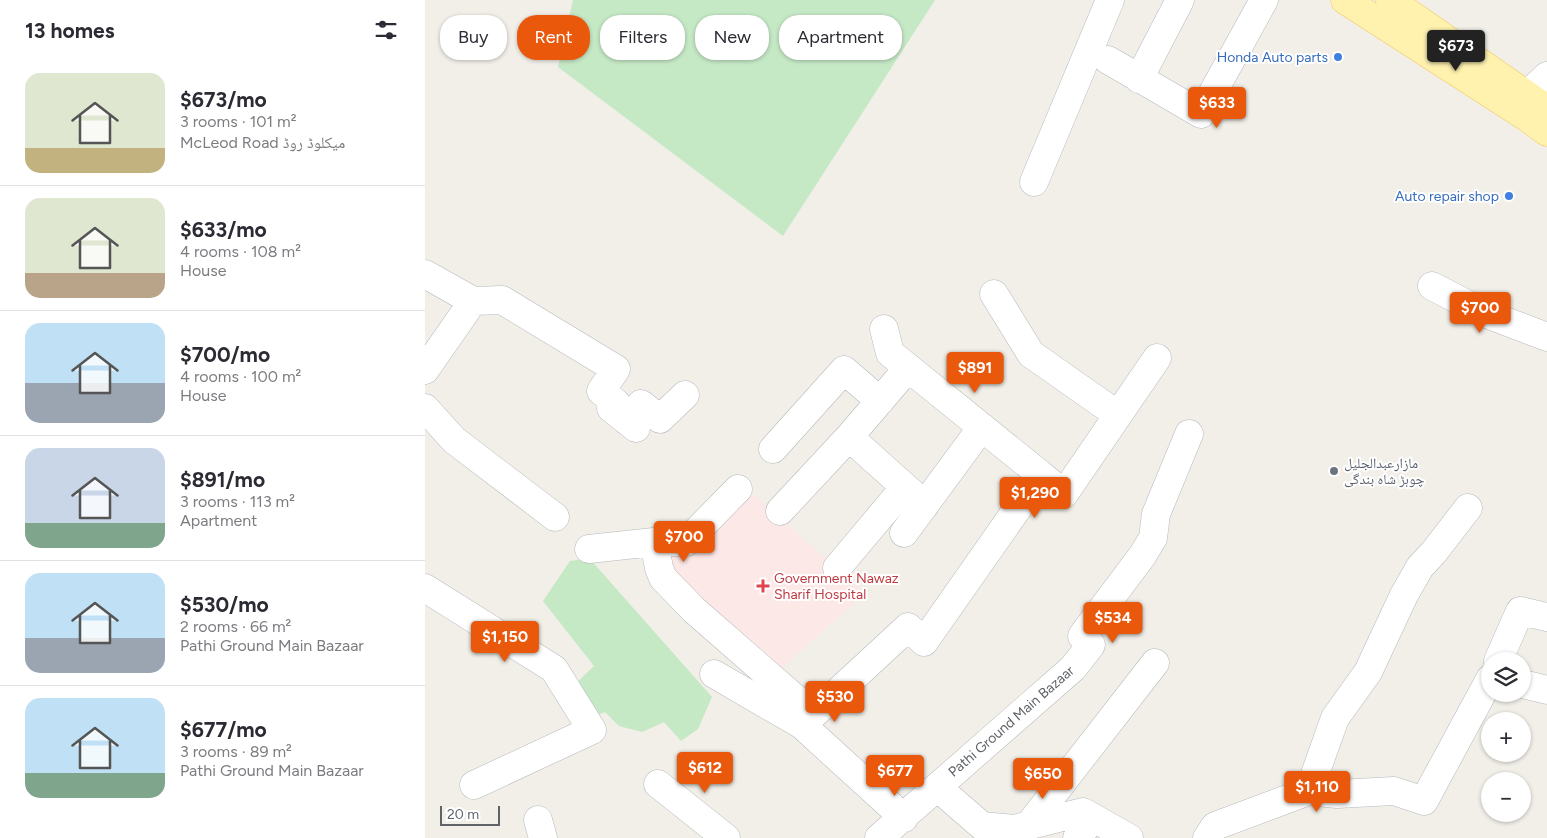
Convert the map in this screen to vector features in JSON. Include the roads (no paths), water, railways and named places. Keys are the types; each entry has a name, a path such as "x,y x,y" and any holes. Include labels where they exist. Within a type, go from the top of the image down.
{"main road":[{"path":"1345,0 1378,6 1537,102"},
{"path":"1378,6 1547,132"}],"street":[{"path":"1034,182 1111,0"},
{"path":"1139,78 1180,0"},
{"path":"1108,60 1201,114 1264,0"},
{"path":"1537,102 1547,76"},
{"path":"425,274 473,301 502,300 617,369 601,391 616,403 611,408 631,425 641,404 660,419 685,395"},
{"path":"1432,286 1484,313 1547,337"},
{"path":"994,294 1031,354 1118,415"},
{"path":"425,370 473,301"},
{"path":"884,329 889,353 1064,494 1157,358"},
{"path":"780,511 849,437 908,368"},
{"path":"773,449 844,370 880,401"},
{"path":"425,408 454,440 555,517"},
{"path":"837,568 915,496 982,427"},
{"name":"Pathi Ground Main Bazaar","path":"879,838 1073,668 1091,645 1081,636 1142,556 1153,538 1157,514 1189,434"},
{"path":"849,437 915,496"},
{"path":"807,720 908,627 924,642 1041,475"},
{"path":"589,549 654,542 686,542 738,489"},
{"path":"904,533 915,496"},
{"path":"1309,790 1335,718 1368,672 1404,595 1420,567 1468,508"},
{"path":"654,542 663,578 904,818"},
{"path":"425,588 554,669 592,730 474,784"},
{"path":"1502,652 1520,611 1547,618"},
{"path":"1025,832 1155,663"},
{"path":"714,674 807,720"},
{"path":"1531,686 1547,690"},
{"path":"1207,838 1215,826 1309,790 1337,794 1394,791 1424,801 1481,696"},
{"path":"658,784 726,838"},
{"path":"937,787 982,826 1025,832 1083,812 1085,828 1129,838"}],"place":[{"name":"Honda Auto parts","path":"1338,57"},
{"name":"Auto repair shop","path":"1509,196"},
{"name":"مازارعبدالجلیل چوہڑ شاہ بندگی","path":"1334,471"},
{"name":"Government Nawaz Sharif Hospital","path":"763,586"}]}
